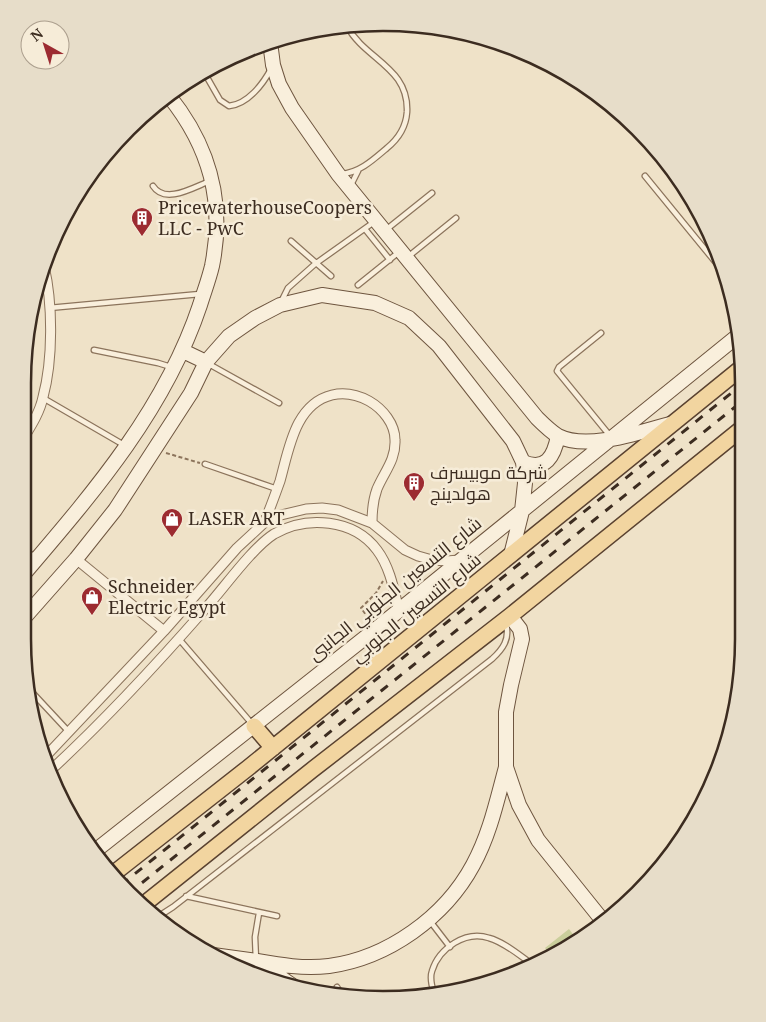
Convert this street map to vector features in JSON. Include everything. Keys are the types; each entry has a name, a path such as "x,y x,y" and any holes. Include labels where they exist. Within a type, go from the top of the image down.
{"main road":[{"name":"شارع التسعين الجنوبي","path":"118,870 273,748 735,373"},
{"path":"148,901 304,776 507,618 735,434"},
{"path":"254,726 273,748"}],"street":[{"path":"271,50 273,65 279,84 292,108 375,227 537,418 558,436 584,441 612,438 670,424"},
{"path":"31,566 82,506 148,416 183,351 212,268 217,214 212,180 207,161 196,136 173,101"},
{"path":"31,425 43,398 48,360 51,323 46,283"},
{"path":"31,609 76,559 115,510 191,393 206,362 229,336 255,318 280,305 322,295 375,303 409,318 439,346 513,441 523,462 525,483 522,511 511,555"},
{"name":"شارع التسعين الجنوبي الجانبى","path":"100,847 376,629 732,340"},
{"path":"183,351 206,362"},
{"path":"264,523 277,489 295,430 307,410 316,402 328,396 343,394 358,396 371,402 383,412 391,424 395,440 391,464 380,483 375,497 372,523"},
{"path":"523,462 530,465 540,465 548,461 554,454 558,436"},
{"path":"50,751 164,631 238,548 264,523 277,516 322,508 338,510 372,523 405,550 418,556 432,560 462,560"},
{"path":"55,766 118,705 179,639 258,548 274,534 292,526 331,523 349,528 365,537 377,550 386,566 399,610"},
{"path":"76,559 164,631"},
{"path":"201,588 214,599"},
{"path":"236,958 293,966 329,966 355,960 379,951 402,939 429,920 459,887 473,866 484,842 498,800 506,767 506,712 522,639 520,629 507,618"},
{"path":"506,767 519,805 538,840 599,916"},
{"path":"498,800 503,797 508,798 519,805"},
{"path":"256,961 274,973"},
{"path":"288,978 286,972 293,966"}],"lane":[{"path":"338,174 358,170 396,139 403,128 407,116 408,103 405,90 399,79 357,41 351,33"},
{"path":"207,78 220,100 226,105 236,104 252,94 262,84 273,65"},
{"path":"350,189 358,170"},
{"path":"645,176 711,257"},
{"path":"153,186 159,193 168,195 212,180"},
{"path":"280,305 288,288 315,264 432,192"},
{"path":"358,285 456,218"},
{"path":"290,241 331,276"},
{"path":"49,308 204,294"},
{"path":"601,333 559,367 557,371 612,438"},
{"path":"94,350 174,368"},
{"path":"206,362 279,403"},
{"path":"43,398 127,447"},
{"path":"205,464 277,489"},
{"path":"31,554 37,559"},
{"path":"163,913 492,659 501,651 506,642 508,631 507,618"},
{"path":"179,639 254,726"},
{"path":"36,697 69,732"},
{"path":"186,896 278,916"},
{"path":"256,961 255,937 259,913"},
{"path":"429,920 450,947"},
{"path":"433,987 431,972 437,958 461,939 476,935 490,938 526,960"}],"path":[{"path":"154,449 205,464"},
{"path":"376,629 361,608 376,593 384,580 386,566"}],"green space":[{"path":"569,929 573,934 547,950 545,948"}],"railway":[{"path":"127,880 735,390"},
{"path":"135,889 735,407"}],"place":[{"name":"PricewaterhouseCoopers LLC - PwC","path":"142,237"},
{"name":"شركة موبيسرف هولدينج","path":"414,502"},
{"name":"LASER ART","path":"172,538"},
{"name":"Schneider Electric Egypt","path":"92,616"}]}
